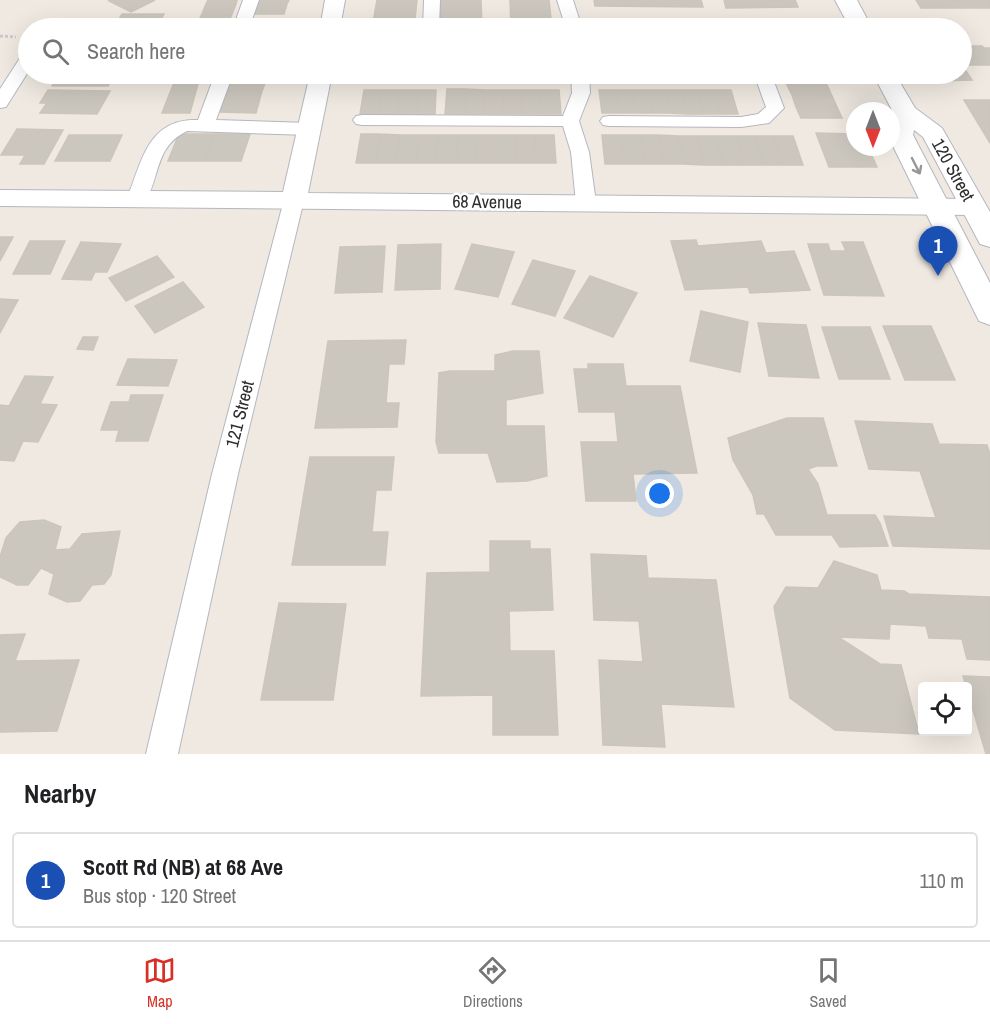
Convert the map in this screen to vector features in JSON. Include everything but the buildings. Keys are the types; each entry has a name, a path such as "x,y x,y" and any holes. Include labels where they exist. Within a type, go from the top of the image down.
{"main road":[{"path":"846,0 856,18"},
{"name":"120 Street","path":"890,84 905,112 933,134 990,237"},
{"name":"120 Street","path":"905,112 900,135 990,313"}],"street":[{"path":"245,18 251,0"},
{"path":"332,18 335,0"},
{"path":"431,18 432,0"},
{"path":"565,0 571,18"},
{"path":"0,103 18,75"},
{"path":"205,125 220,84"},
{"name":"121 Street","path":"162,754 225,474 294,200 319,84"},
{"path":"581,84 581,93 570,121 580,152 586,203"},
{"path":"609,121 741,122 763,119 775,108 767,84"},
{"path":"362,120 570,121"},
{"path":"136,199 157,147 166,134 184,125 309,129"},
{"name":"68 Avenue","path":"0,198 973,207"}],"path":[{"path":"0,36 16,37"}],"place":[{"name":"Scott Rd (NB) at 68 Ave","path":"938,276"}]}
